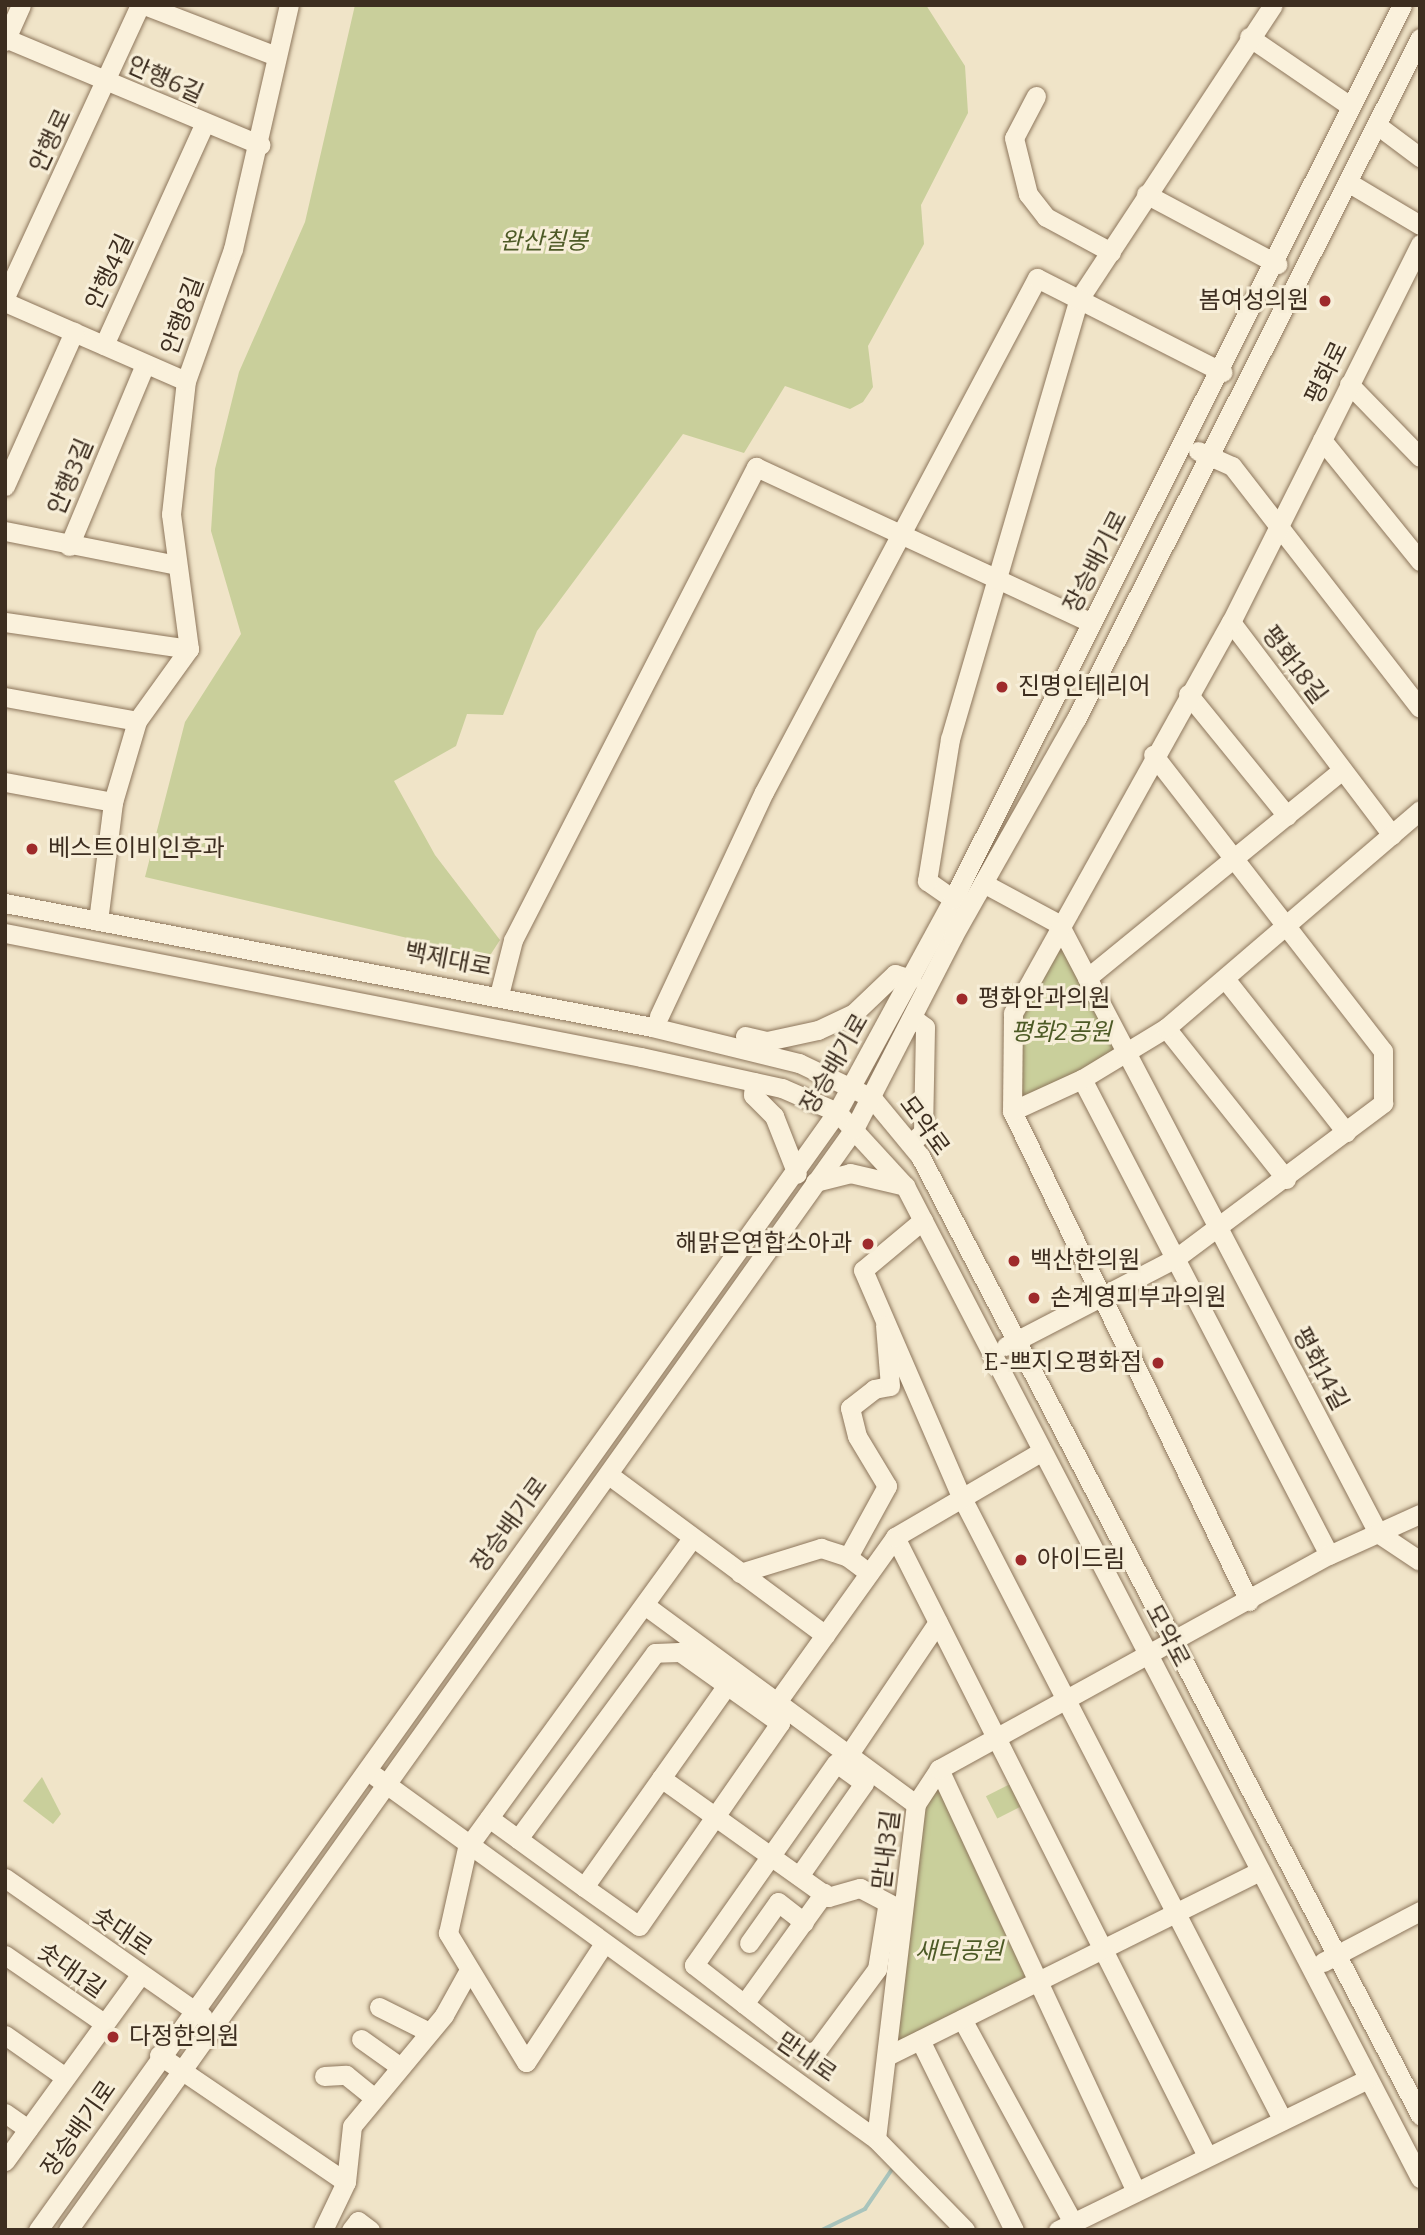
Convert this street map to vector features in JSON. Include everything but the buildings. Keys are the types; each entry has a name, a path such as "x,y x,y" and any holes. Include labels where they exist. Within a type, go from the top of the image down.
{"street":[{"path":"6,39 21,5"},
{"path":"142,5 276,56"},
{"name":"안행로","path":"5,299 142,5"},
{"name":"안행8길","path":"189,649 171,514 186,381 233,249 261,145 276,56 289,5"},
{"path":"953,899 927,881 950,739 1000,578 1079,299 1249,37 1273,5"},
{"name":"장승배기로","path":"68,2230 385,1783 609,1475 806,1178 837,1112 953,899 1277,264 1350,106 1402,5"},
{"path":"1249,37 1350,106"},
{"name":"장승배기로","path":"38,2230 192,2008 365,1769 806,1178 853,1129 872,1098 984,883 1076,719 1209,456 1242,379 1351,184 1420,38"},
{"name":"안행6길","path":"6,39 106,80 204,125 261,145"},
{"path":"1035,96 1014,138 1028,194 1046,217 1111,252"},
{"name":"안행6길","path":"162,219 204,125"},
{"path":"1377,125 1420,157"},
{"path":"1351,184 1420,225"},
{"path":"1146,194 1277,264"},
{"name":"안행4길","path":"104,345 162,219"},
{"name":"평화로","path":"1231,622 1277,523 1322,440 1420,244"},
{"path":"659,1016 764,792 1037,278 1222,372"},
{"name":"안행4길","path":"5,299 186,381"},
{"name":"안행4길","path":"5,485 74,332"},
{"name":"안행3길","path":"69,546 145,363"},
{"path":"1349,384 1420,457"},
{"path":"1322,440 1420,561"},
{"path":"1184,446 1232,466 1420,708"},
{"path":"499,995 513,940 756,467 1092,623"},
{"name":"안행3길","path":"5,531 69,546 176,565"},
{"path":"5,622 189,649 137,721 113,802 98,921"},
{"name":"평화18길","path":"1102,1297 1012,1111 1013,1013 1153,754 1231,622 1392,835"},
{"path":"1188,694 1287,816"},
{"path":"5,697 137,721"},
{"path":"993,1353 1176,1258 1286,1179 1383,1103 1384,1051 1285,929 1153,754"},
{"path":"1087,978 1342,770"},
{"path":"5,782 113,802"},
{"path":"1012,1111 1082,1079 1166,1028 1226,980 1420,810"},
{"path":"984,883 1059,924 1219,1227"},
{"name":"백제대로","path":"5,904 612,1018 760,1052 852,1086 872,1098"},
{"path":"5,933 754,1082 818,1100 837,1112 853,1129"},
{"path":"612,1018 619,1008 767,1041 818,1030 853,1014 895,974 911,979"},
{"path":"1226,980 1346,1132"},
{"path":"912,1142 923,1132 925,1027 913,1018"},
{"path":"1166,1028 1286,1179"},
{"path":"1082,1079 1329,1555"},
{"path":"754,1082 753,1096 774,1116 806,1178 850,1173 905,1186"},
{"name":"모악로","path":"872,1098 912,1142 1334,1956 1420,2115"},
{"name":"모악로","path":"853,1129 905,1186 1420,2178"},
{"path":"923,1220 863,1270 883,1307 961,1496 1282,2119"},
{"name":"평화14길","path":"1219,1227 1378,1533"},
{"path":"1102,1297 1249,1601"},
{"path":"848,1557 887,1486 857,1436 850,1408 874,1388 890,1386 883,1307"},
{"path":"777,1702 895,1537 1042,1451"},
{"path":"609,1475 825,1635"},
{"path":"1150,1656 1329,1555 1420,1514"},
{"path":"1378,1533 1420,1561"},
{"path":"895,1537 1207,2156"},
{"path":"603,1944 526,2063 448,1933 467,1848 646,1606 692,1538"},
{"path":"740,1573 821,1548 848,1557 869,1573"},
{"path":"646,1606 916,1804"},
{"path":"849,1754 938,1622"},
{"path":"489,1818 584,1887 639,1926 780,1723 680,1653 655,1653 518,1839"},
{"name":"맏내3길","path":"876,2138 889,2055 896,1908 916,1804 939,1769 1150,1656"},
{"path":"584,1887 727,1685"},
{"path":"744,2004 824,1894 873,1885 896,1908 877,1969 817,2050 807,2053 744,2004 694,1965 836,1763 864,1783 799,1876"},
{"name":"맏내로","path":"365,1769 467,1848 876,2138 965,2230"},
{"path":"939,1769 1136,2191"},
{"path":"661,1778 824,1894"},
{"path":"889,2055 1104,1951 1260,1871"},
{"name":"솟대로","path":"5,1878 192,2008 212,2026"},
{"path":"748,1942 778,1902 804,1922"},
{"path":"1313,1969 1420,1911"},
{"name":"솟대1길","path":"7,1957 104,2024"},
{"path":"323,2230 346,2182 352,2126 429,2032 469,1970"},
{"name":"솟대1길","path":"5,2161 141,1974"},
{"path":"379,2007 429,2032"},
{"path":"962,2020 1065,2226 1368,2079"},
{"path":"5,2035 65,2077"},
{"path":"361,2039 399,2066"},
{"path":"920,2040 1014,2230"},
{"path":"159,2055 346,2182"},
{"path":"324,2076 346,2075 374,2098"},
{"path":"5,2113 28,2129"},
{"path":"351,2230 358,2221 370,2230"}],"green space":[{"name":"완산칠봉","path":"355,5 926,5 965,66 968,113 921,205 924,244 868,346 873,387 863,402 850,409 785,386 744,453 683,434 537,631 503,715 467,714 456,746 394,781 435,855 500,940 489,957 145,877 185,722 241,634 211,531 215,469 239,372 305,222"},
{"name":"평화2공원","path":"1059,924 1126,1052 1012,1111 1013,1013"},
{"name":"새터공원","path":"939,1769 1039,1983 889,2055 916,1804"},
{"path":"42,1777 61,1814 53,1824 23,1801"},
{"path":"1018,1780 1029,1802 997,1819 986,1796"}],"waterway":[{"path":"822,2230 865,2209 893,2168"}],"place":[{"name":"봄여성의원","path":"1325,301"},
{"name":"진명인테리어","path":"1002,687"},
{"name":"베스트이비인후과","path":"32,849"},
{"name":"평화안과의원","path":"962,999"},
{"name":"해맑은연합소아과","path":"868,1244"},
{"name":"백산한의원","path":"1014,1261"},
{"name":"손계영피부과의원","path":"1034,1298"},
{"name":"E-쁘지오평화점","path":"1158,1363"},
{"name":"아이드림","path":"1021,1560"},
{"name":"다정한의원","path":"113,2037"}]}
